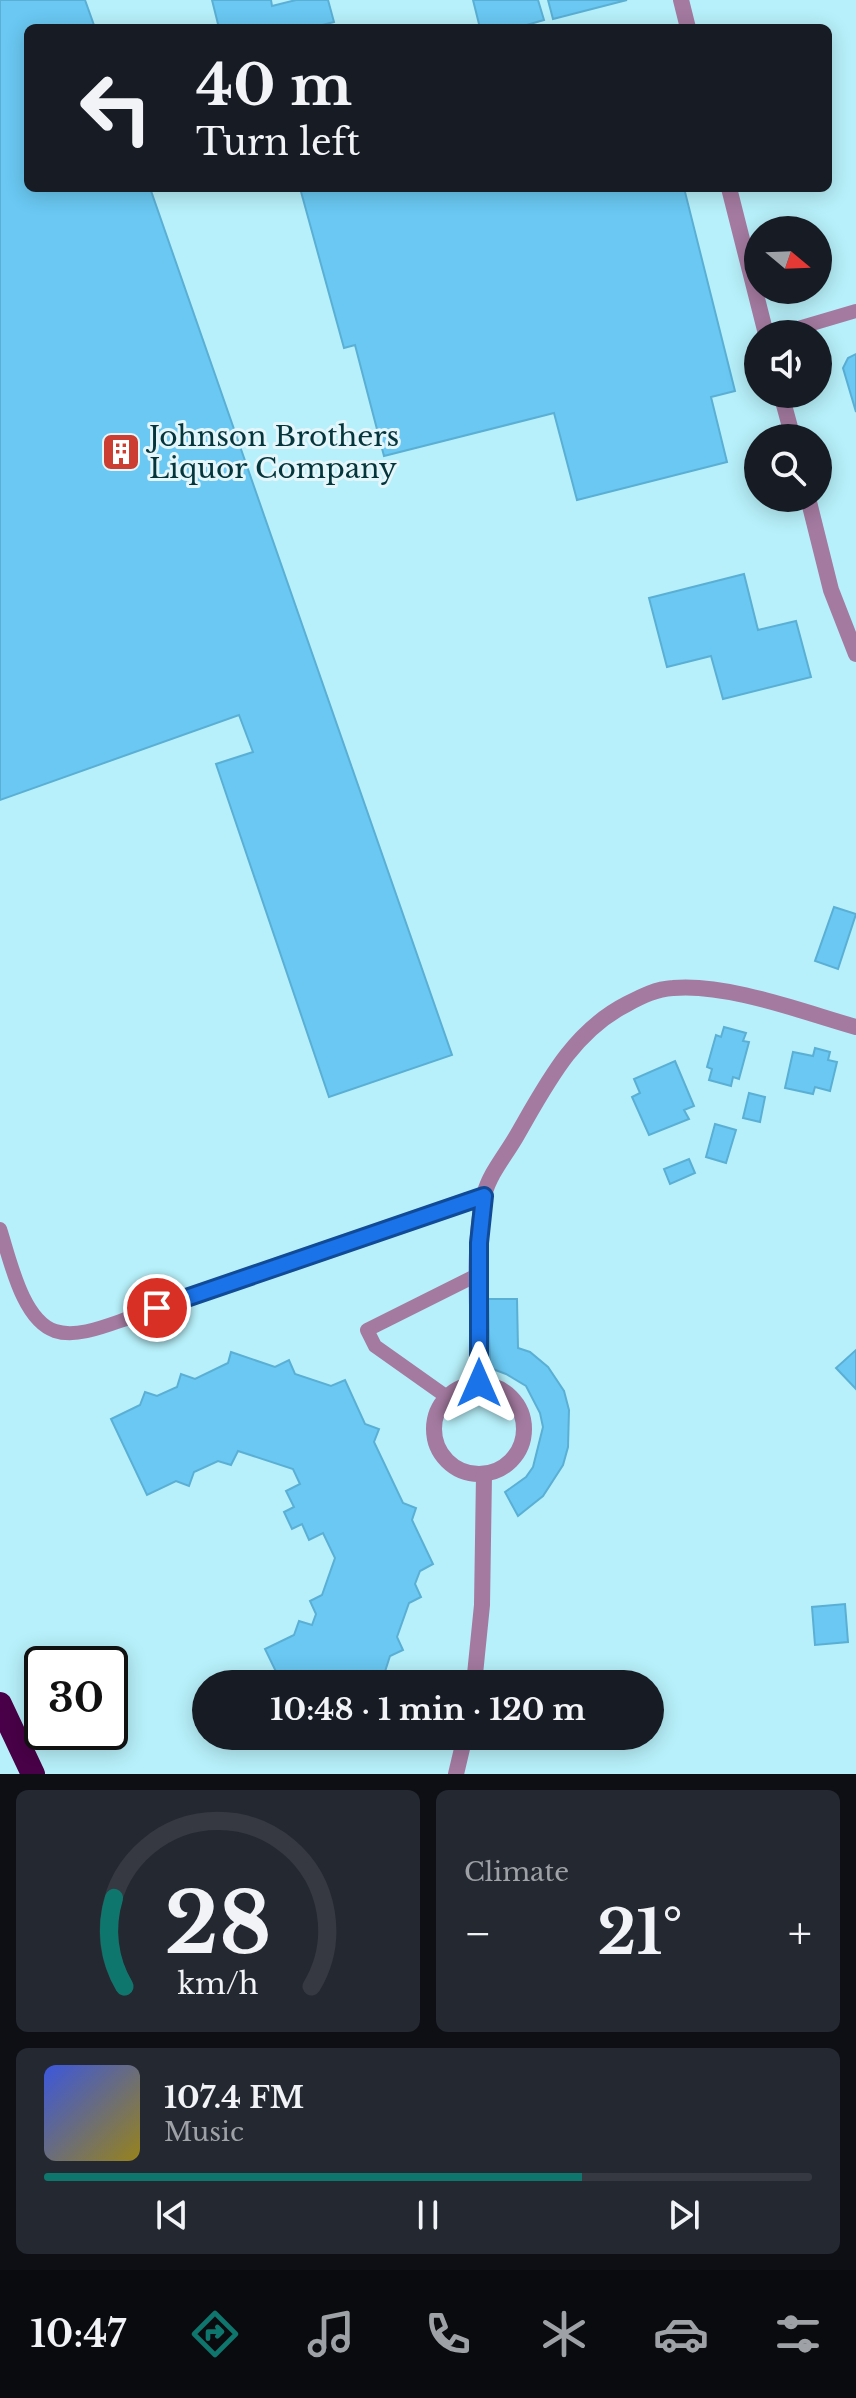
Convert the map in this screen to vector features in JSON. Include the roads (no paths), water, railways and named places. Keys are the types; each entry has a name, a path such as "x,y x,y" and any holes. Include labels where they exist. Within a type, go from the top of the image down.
{"highway":[{"path":"0,1704 33,1774"}],"street":[{"path":"681,0 687,24"},
{"path":"730,192 762,320"},
{"path":"812,512 831,590 856,654"},
{"path":"479,1383 479,1243 484,1196 494,1171 553,1071 593,1024 649,993 674,987 729,992 856,1027"},
{"path":"479,1383 508,1393 518,1405 525,1431 516,1455 506,1466 484,1475 468,1474 443,1457 437,1446 434,1420 447,1397 460,1388 479,1383"},
{"path":"475,1670 482,1605 484,1475"},
{"path":"456,1774 462,1750"}],"lane":[{"path":"825,320 856,311"},
{"path":"0,1229 30,1311 41,1324 57,1332 81,1332 484,1196"},
{"path":"447,1397 375,1346 367,1330 479,1274"}],"place":[{"name":"Johnson Brothers Liquor Company","path":"121,452"}]}
